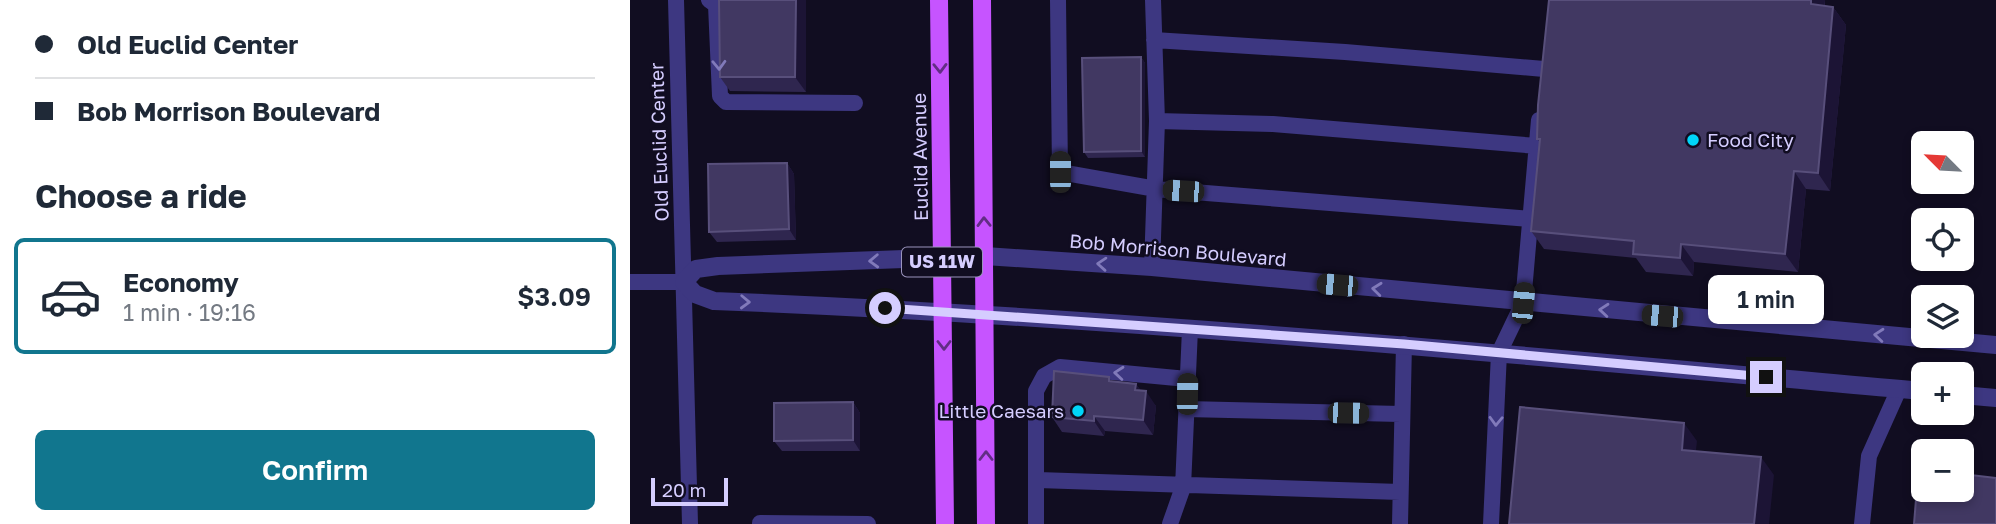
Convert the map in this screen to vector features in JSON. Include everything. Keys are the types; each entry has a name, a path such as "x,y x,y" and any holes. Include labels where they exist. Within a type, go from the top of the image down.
{"main road":[{"name":"Euclid Avenue","path":"939,0 945,524"},
{"name":"US 11W","path":"982,0 986,524"}],"street":[{"name":"Bob Morrison Boulevard","path":"942,260 985,256 1152,267 1996,345"},
{"path":"942,260 718,266 696,269 684,282 695,295 714,301 944,311 1190,328 1404,344 1911,390"},
{"path":"1974,396 1996,398"}],"lane":[{"name":"Old Euclid Center","path":"676,0 690,524"},
{"path":"709,0 716,5 720,96 726,102 855,103"},
{"path":"1058,0 1060,172 1156,189 1531,219"},
{"path":"1152,267 1157,121 1153,0"},
{"path":"1154,40 1345,52 1544,69"},
{"path":"1491,524 1499,353 1523,303 1540,107"},
{"path":"1157,121 1273,124 1537,146"},
{"path":"630,282 684,282"},
{"path":"1170,524 1183,487 1190,328"},
{"path":"1400,524 1404,344"},
{"path":"1036,524 1036,391 1044,376 1060,367 1187,379"},
{"path":"1862,524 1869,456 1899,389"},
{"path":"1186,409 1401,414"},
{"path":"1038,480 1183,487 1400,492"},
{"path":"760,523 868,524"}],"building":[{"path":"719,0 796,0 795,77 720,77"},
{"name":"Food City","path":"1549,0 1811,0 1811,4 1833,7 1818,173 1794,171 1785,254 1681,244 1680,258 1633,254 1634,241 1531,231 1540,139 1537,139 1538,105"},
{"path":"1141,57 1141,151 1084,152 1082,58"},
{"path":"787,163 789,229 709,232 708,164"},
{"path":"1054,371 1109,377 1109,381 1136,384 1135,390 1146,391 1143,420 1094,416 1094,421 1052,417"},
{"path":"853,402 853,440 774,441 774,403"},
{"path":"1520,407 1684,423 1682,450 1761,457 1754,524 1509,524"},
{"path":"1974,475 1996,478 1996,524 1914,524 1916,502 1974,502"}],"place":[{"name":"Food City","path":"1693,140"},
{"name":"Little Caesars","path":"1078,411"}],"route":[{"path":"885,308 1404,344 1766,377"}]}
